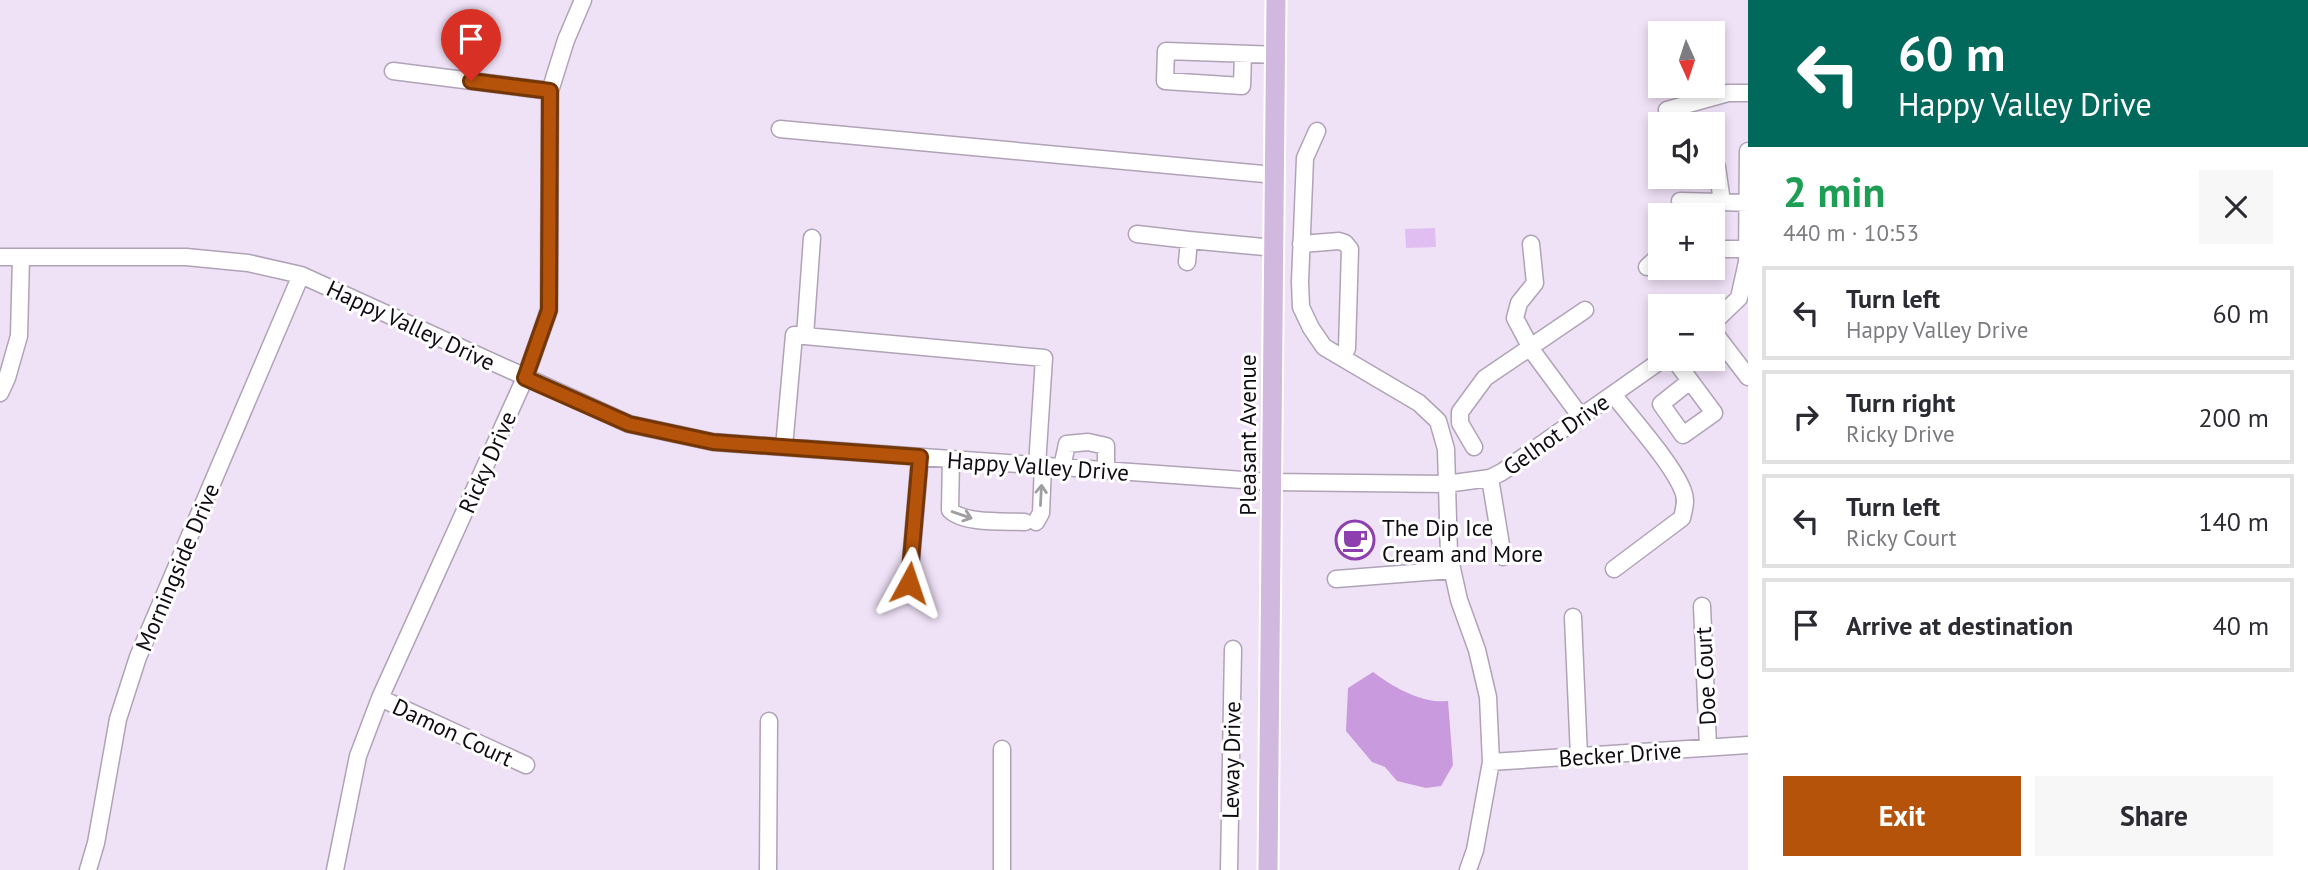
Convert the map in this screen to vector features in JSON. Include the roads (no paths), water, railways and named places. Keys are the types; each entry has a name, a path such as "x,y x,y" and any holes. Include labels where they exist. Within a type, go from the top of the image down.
{"main road":[{"name":"Pleasant Avenue","path":"1268,870 1276,0"}],"street":[{"name":"Ricky Drive","path":"335,870 358,756 380,698 525,378 549,310 550,91 566,40 583,0"},
{"path":"1243,54 1241,86 1165,81 1166,51 1276,55"},
{"path":"393,71 550,91"},
{"path":"1667,110 1727,93 1748,93"},
{"path":"780,130 1275,174"},
{"path":"1317,131 1305,158 1301,307 1324,347 1419,403 1438,421 1446,449 1449,555 1459,600 1477,650 1488,697 1491,762 1475,850 1468,870"},
{"path":"1725,312 1740,298 1747,262 1748,151"},
{"path":"1721,189 1722,202"},
{"path":"1680,201 1748,203"},
{"path":"1137,234 1273,248"},
{"path":"805,336 812,238"},
{"path":"1187,262 1189,240"},
{"path":"1301,244 1339,241 1350,249 1347,348 1343,358"},
{"path":"1531,244 1535,283 1519,303 1515,317 1530,348 1581,417"},
{"path":"1725,248 1748,245"},
{"name":"Happy Valley Drive","path":"0,257 186,257 248,263 301,275 629,424 713,442 1271,482"},
{"path":"0,393 19,336 21,257"},
{"name":"Morningside Drive","path":"88,870 96,843 118,719 138,657 301,275"},
{"path":"1474,447 1460,423 1460,412 1485,378 1585,310"},
{"path":"784,447 794,335 1044,358 1041,513 1030,522 964,518 955,515 950,510 951,459"},
{"path":"1725,347 1748,377"},
{"name":"Gelhot Drive","path":"1271,482 1446,484 1490,478 1648,370"},
{"path":"1683,371 1690,381"},
{"path":"1613,394 1675,477 1684,493 1685,507 1682,518 1614,569"},
{"path":"1062,467 1067,444 1088,442 1106,446 1105,471"},
{"path":"909,583 920,457"},
{"path":"1490,478 1503,558"},
{"path":"1336,579 1452,570"},
{"name":"Doe Court","path":"1702,606 1709,747"},
{"path":"1573,617 1579,757"},
{"name":"Leway Drive","path":"1229,870 1233,649"},
{"name":"Damon Court","path":"380,698 526,765"},
{"path":"768,870 769,721"},
{"name":"Becker Drive","path":"1491,762 1748,745"},
{"path":"1002,749 1002,870"}],"place":[{"name":"The Dip Ice Cream and More","path":"1355,540"}]}
